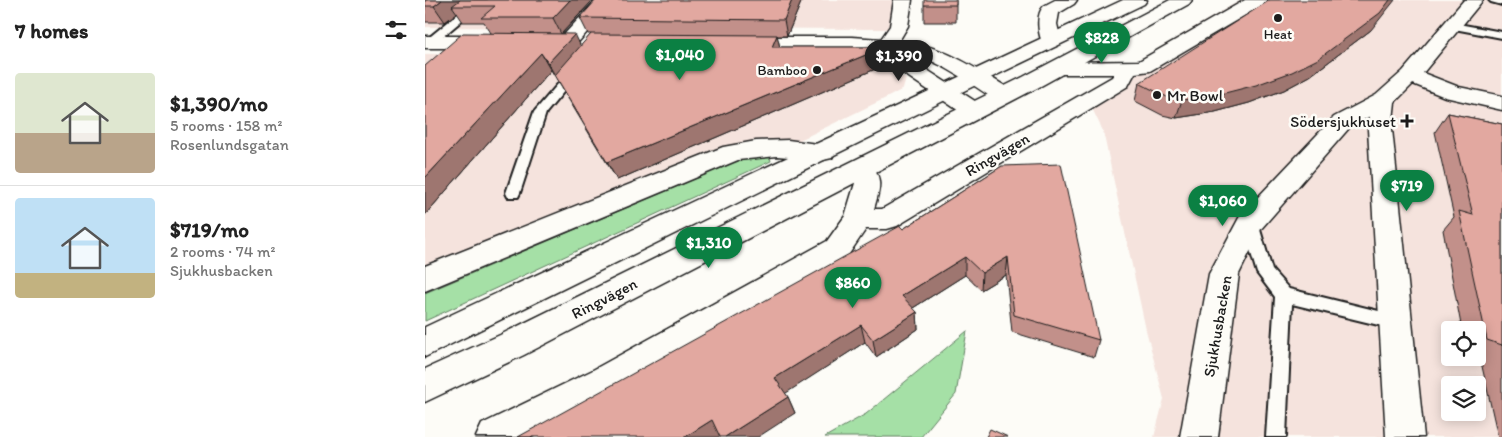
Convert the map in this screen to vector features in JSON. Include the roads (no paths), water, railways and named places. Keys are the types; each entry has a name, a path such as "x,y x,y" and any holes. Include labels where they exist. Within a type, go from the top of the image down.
{"street":[{"path":"591,42 560,42 606,0"},
{"path":"886,46 899,26 903,0"},
{"path":"1051,41 1048,24 1050,10 1069,0"},
{"path":"425,343 823,152 974,77 1138,0"},
{"name":"Ringvägen","path":"425,386 512,345 1059,68 1183,0"},
{"name":"Ringvägen","path":"1059,68 1127,69 1143,67 1258,0"},
{"name":"Sjukhusbacken","path":"1199,437 1224,274 1250,223 1342,122 1384,100 1410,75 1474,0"},
{"path":"429,45 507,42"},
{"path":"725,43 852,43 903,46 928,51 1003,96"},
{"path":"886,46 895,59 973,110"},
{"name":"Ringvägen","path":"858,219 887,219 1120,81 1127,69"},
{"path":"1410,75 1453,92 1502,103"},
{"path":"1384,100 1380,129 1405,437"},
{"path":"425,278 732,153 757,148 789,147 823,152"},
{"path":"495,437 603,382 837,249 858,219 868,183 862,168"}],"lane":[{"path":"429,45 481,0"},
{"path":"1494,0 1502,2"},
{"path":"1453,26 1502,35"},
{"path":"513,193 541,112 583,61"},
{"path":"1250,223 1265,273 1284,295 1395,322"},
{"path":"1276,437 1284,295"}],"place":[{"name":"Heat","path":"1278,18"},
{"name":"Bamboo","path":"817,70"},
{"name":"Mr Bowl","path":"1157,95"},
{"name":"Södersjukhuset","path":"1407,121"}]}
